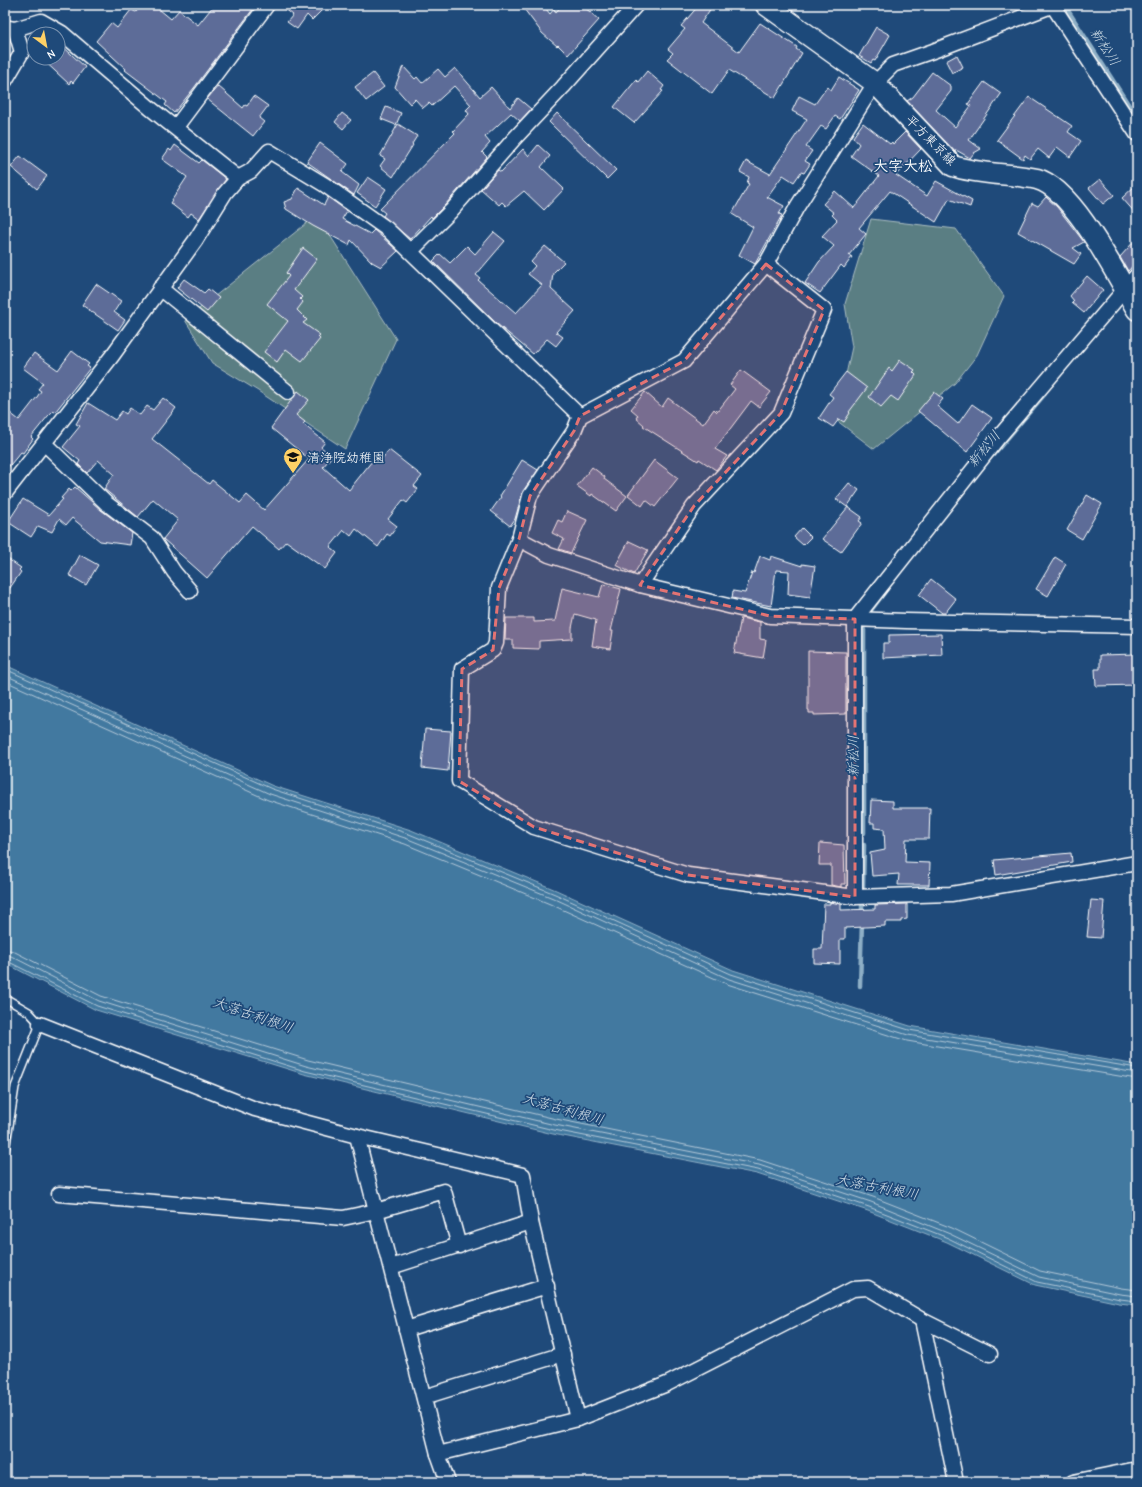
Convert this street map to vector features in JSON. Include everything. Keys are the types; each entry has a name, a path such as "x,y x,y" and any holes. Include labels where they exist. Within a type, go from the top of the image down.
{"main road":[{"name":"平方東京線","path":"766,5 875,83 953,166 969,171 991,172 1039,180 1062,195 1081,216 1137,310"}],"street":[{"path":"176,127 268,5"},
{"path":"411,250 451,212 514,139 563,87 636,5"},
{"path":"1137,134 1054,6 893,65 875,83 797,207 766,264 684,361 580,416 574,431 530,496 519,539 499,588 496,643 493,650 462,669 459,781 534,827 681,873 855,897 951,894 1137,863"},
{"path":"5,81 22,52 10,28 41,21 62,33 150,108 176,127 238,178"},
{"path":"5,493 45,444 112,356 195,241 225,193 238,178 251,171 269,151 325,185 387,229 411,250 580,416"},
{"path":"640,585 694,506 781,413 824,310 766,264"},
{"path":"855,897 855,619 998,438 1137,274"},
{"path":"160,288 288,392"},
{"path":"45,444 106,503 152,538 174,572 190,591"},
{"path":"519,539 549,555 640,585 770,616 1137,626"},
{"path":"40,1024 255,1109 357,1136 523,1175 531,1222 578,1419"},
{"path":"357,1136 438,1454 448,1482"},
{"path":"59,1194 343,1218 376,1211 444,1191 459,1246"},
{"path":"391,1267 531,1222"},
{"path":"406,1329 547,1286"},
{"path":"438,1454 578,1419 667,1384 853,1289 868,1288 922,1320 990,1354"},
{"path":"922,1320 956,1482"},
{"path":"424,1397 563,1354"},
{"path":"1073,1482 1137,1469"}],"lane":[{"path":"5,998 29,1012 40,1024 15,1087 5,1151"}],"highlighted area":[{"path":"766,264 824,310 781,413 694,506 640,585 770,616 855,619 855,897 688,875 534,827 459,781 462,669 493,650 499,588 519,539 530,496 574,431 580,416 684,361"}],"green space":[{"path":"317,215 396,339 345,449 258,391 212,363 185,320"},
{"path":"871,219 956,229 1004,296 977,355 955,383 874,449 836,420 852,347 845,304"}],"water":[{"name":"大落古利根川","path":"5,665 273,786 411,830 556,890 733,970 910,1026 1137,1065 1137,1305 1119,1303 1035,1285 947,1242 868,1211 757,1174 553,1134 304,1074 96,1010 5,963"}],"building":[{"path":"142,5 154,5 171,19 179,10 198,25 214,5 256,5 174,113 165,105 167,102 125,70 126,69 96,41 111,23 117,28 131,10 136,12"},
{"path":"280,5 327,5 312,20 307,15 297,29 287,22 293,15"},
{"path":"521,5 543,5 550,14 554,9 556,12 562,5 582,5 599,20 568,55 542,33"},
{"path":"699,5 713,5 701,23 739,52 760,23 797,47 796,49 802,53 775,98 729,70 712,94 667,59 673,53 668,49 685,29 681,26"},
{"path":"876,27 890,35 875,61 873,60 871,63 859,56"},
{"path":"66,49 85,67 73,83 71,81 69,84 50,66 66,66"},
{"path":"957,55 963,67 952,73 946,61"},
{"path":"403,66 415,79 417,77 422,83 438,69 445,77 455,68 480,97 491,87 510,108 518,98 531,109 520,121 511,113 485,137 490,143 482,152 487,157 445,205 432,218 431,216 410,239 383,216 385,213 380,209 455,133 453,131 469,114 466,110 471,105 454,86 432,106 429,103 423,108 415,99 410,104 395,87"},
{"path":"647,71 664,86 661,90 663,91 634,123 614,107 636,80 638,82"},
{"path":"932,72 951,86 951,91 936,110 955,127 971,106 968,104 984,82 1001,94 969,140 981,149 974,153 970,158 956,150 955,152 907,101 913,97"},
{"path":"373,73 384,87 366,101 355,87"},
{"path":"839,77 859,90 840,119 835,116 826,129 821,126 806,147 812,151 805,161 810,164 804,173 801,172 794,182 783,175 767,197 784,206 779,214 782,215 755,264 739,255 753,227 732,214 749,184 747,183 749,177 740,172 746,161 770,174 807,119 792,111 799,96 815,104 827,87 831,90"},
{"path":"218,86 243,108 245,105 247,106 254,96 268,106 259,118 264,122 253,136 207,99"},
{"path":"1029,97 1072,126 1068,132 1081,141 1070,157 1057,147 1049,158 1038,149 1030,159 1025,155 1023,159 997,140"},
{"path":"386,107 401,113 396,125 381,119"},
{"path":"342,113 351,120 343,129 335,122"},
{"path":"557,113 616,170 607,179 549,122"},
{"path":"863,123 890,144 892,142 893,144 905,132 921,149 896,175 927,196 936,181 972,201 970,207 949,199 936,222 890,191 859,228 866,234 849,255 852,257 844,268 841,265 820,293 805,283 819,262 834,246 822,236 837,220 832,215 834,213 823,204 835,191 854,208 879,176 851,156 859,144 853,137"},
{"path":"398,124 417,136 393,177 380,166 385,159 380,156"},
{"path":"320,143 348,164 342,172 359,185 354,195 307,162"},
{"path":"175,145 199,163 202,160 226,179 199,219 191,213 188,217 170,203 187,177 162,159 169,149 171,151"},
{"path":"538,145 550,156 541,167 564,189 544,210 524,191 506,206 502,202 499,205 481,189 498,170 501,172 523,149 529,156"},
{"path":"20,156 47,176 37,189 11,167"},
{"path":"368,177 386,189 375,206 357,193"},
{"path":"1100,179 1114,195 1103,204 1089,188"},
{"path":"1137,184 1137,215 1122,198"},
{"path":"298,188 324,205 328,197 347,211 342,219 370,234 374,230 398,251 381,267 372,262 351,240 349,245 313,226 286,209 284,202 292,199"},
{"path":"1046,197 1057,207 1084,242 1073,248 1081,254 1074,264 1018,232 1032,203 1038,206"},
{"path":"494,232 505,241 476,275 480,278 478,280 516,313 542,285 528,274 535,266 531,262 545,246 564,262 553,273 551,289 575,311 556,332 563,337 556,346 547,339 533,354 497,324 433,261 440,254 450,263 467,246 475,254"},
{"path":"1137,238 1137,261 1128,271 1120,257"},
{"path":"303,248 317,259 294,290 302,297 300,299 303,302 297,310 307,320 303,323 320,335 318,337 320,339 302,361 286,349 277,362 264,352 288,321 267,304 289,276 286,273"},
{"path":"1087,276 1103,290 1084,313 1072,303 1074,301 1070,296"},
{"path":"184,279 204,293 208,289 219,298 207,312 177,288"},
{"path":"96,284 121,301 114,312 125,320 118,330 82,305"},
{"path":"72,351 89,364 87,366 90,368 55,412 53,411 48,416 31,437 33,439 23,453 21,452 5,471 5,409 19,420 41,391 38,389 43,383 23,368 34,353 58,370"},
{"path":"900,360 915,370 913,372 916,375 898,401 891,396 881,407 869,397 889,368 892,371"},
{"path":"741,370 771,392 759,407 751,401 715,449 727,456 716,470 699,459 698,461 643,426 644,425 636,418 638,415 631,409 645,392 662,407 668,398 703,424 714,409 717,412 735,389 730,385"},
{"path":"846,372 867,388 849,412 850,413 844,422 839,419 833,427 819,418 833,397 829,394"},
{"path":"298,391 309,400 296,415 305,422 303,424 325,442 321,447 332,456 323,467 349,490 376,456 381,460 389,450 422,476 414,486 418,489 407,503 403,500 388,519 397,526 390,536 387,534 378,547 356,529 351,536 344,530 330,547 337,553 325,569 286,541 279,549 252,526 207,578 163,539 178,520 153,499 138,517 104,489 114,474 98,460 87,473 78,464 80,461 63,447 80,426 76,424 88,403 115,420 122,411 126,414 130,408 140,415 147,406 153,410 163,398 176,408 152,439 209,484 212,480 240,503 247,495 264,510 309,459 271,428"},
{"path":"934,392 943,399 937,406 958,424 972,404 992,418 967,452 918,411"},
{"path":"522,460 538,470 523,491 515,519 510,526 491,511 501,497 500,496"},
{"path":"654,460 678,478 655,507 646,500 642,506 628,495"},
{"path":"592,467 605,477 604,479 627,496 616,511 592,494 591,496 577,486"},
{"path":"849,483 859,490 847,507 836,499"},
{"path":"75,487 101,510 132,533 130,545 100,541 72,518 66,525 59,519 52,532 38,526 31,537 8,522 23,499 49,515 63,499 61,498 69,489 71,491"},
{"path":"1087,495 1102,504 1082,539 1067,530"},
{"path":"848,507 862,517 859,521 862,523 841,552 822,539"},
{"path":"567,511 587,520 571,553 559,549 564,539 552,533 558,520 562,522"},
{"path":"802,528 811,537 803,545 794,537"},
{"path":"629,541 648,550 634,574 616,565"},
{"path":"80,555 98,565 86,585 69,575"},
{"path":"760,556 770,560 771,556 802,566 802,564 815,566 810,597 788,594 789,571 776,570 771,606 732,598 733,591 745,593 752,572 754,573"},
{"path":"5,557 21,568 19,570 21,572 5,595"},
{"path":"1055,557 1066,564 1048,596 1036,589"},
{"path":"931,579 956,599 945,613 942,613 919,595"},
{"path":"603,584 621,589 611,631 613,631 610,649 592,646 596,620 575,614 572,628 572,639 539,641 539,649 513,648 513,640 505,640 506,618 534,618 534,622 555,621 562,588 599,597"},
{"path":"741,618 760,622 760,639 766,640 763,658 734,653"},
{"path":"941,634 942,655 883,658 883,643 889,643 889,635"},
{"path":"808,651 846,652 846,714 814,715 814,713 809,713"},
{"path":"1137,654 1137,685 1096,686 1095,669 1100,669 1100,655"},
{"path":"425,729 451,731 448,771 422,768"},
{"path":"871,800 893,801 893,808 930,808 929,839 906,839 905,862 930,863 929,885 898,885 899,874 872,876 870,853 885,850 884,829 874,828 874,823 870,823"},
{"path":"820,843 844,845 845,884 841,884 841,887 831,885 831,865 819,865"},
{"path":"1071,853 1072,862 996,875 994,860"},
{"path":"1091,900 1104,901 1101,938 1087,937"},
{"path":"830,902 841,904 841,910 875,909 875,905 907,904 907,919 901,920 901,922 885,922 885,926 845,928 845,939 840,939 840,964 814,963 814,949 822,949 824,904 830,904"}],"waterway":[{"name":"新松川","path":"1074,5 1067,9 1137,118"},
{"name":"新松川","path":"993,455 1044,395"},
{"name":"新松川","path":"869,613 887,589"},
{"name":"新松川","path":"864,630 864,833"},
{"name":"新松川","path":"863,888 864,845"},
{"name":"新松川","path":"862,902 862,914"},
{"name":"新松川","path":"860,986 862,922"}],"place":[{"name":"清浄院幼稚園","path":"293,474"}],"district":[{"name":"大字大松","path":"903,166"}]}
